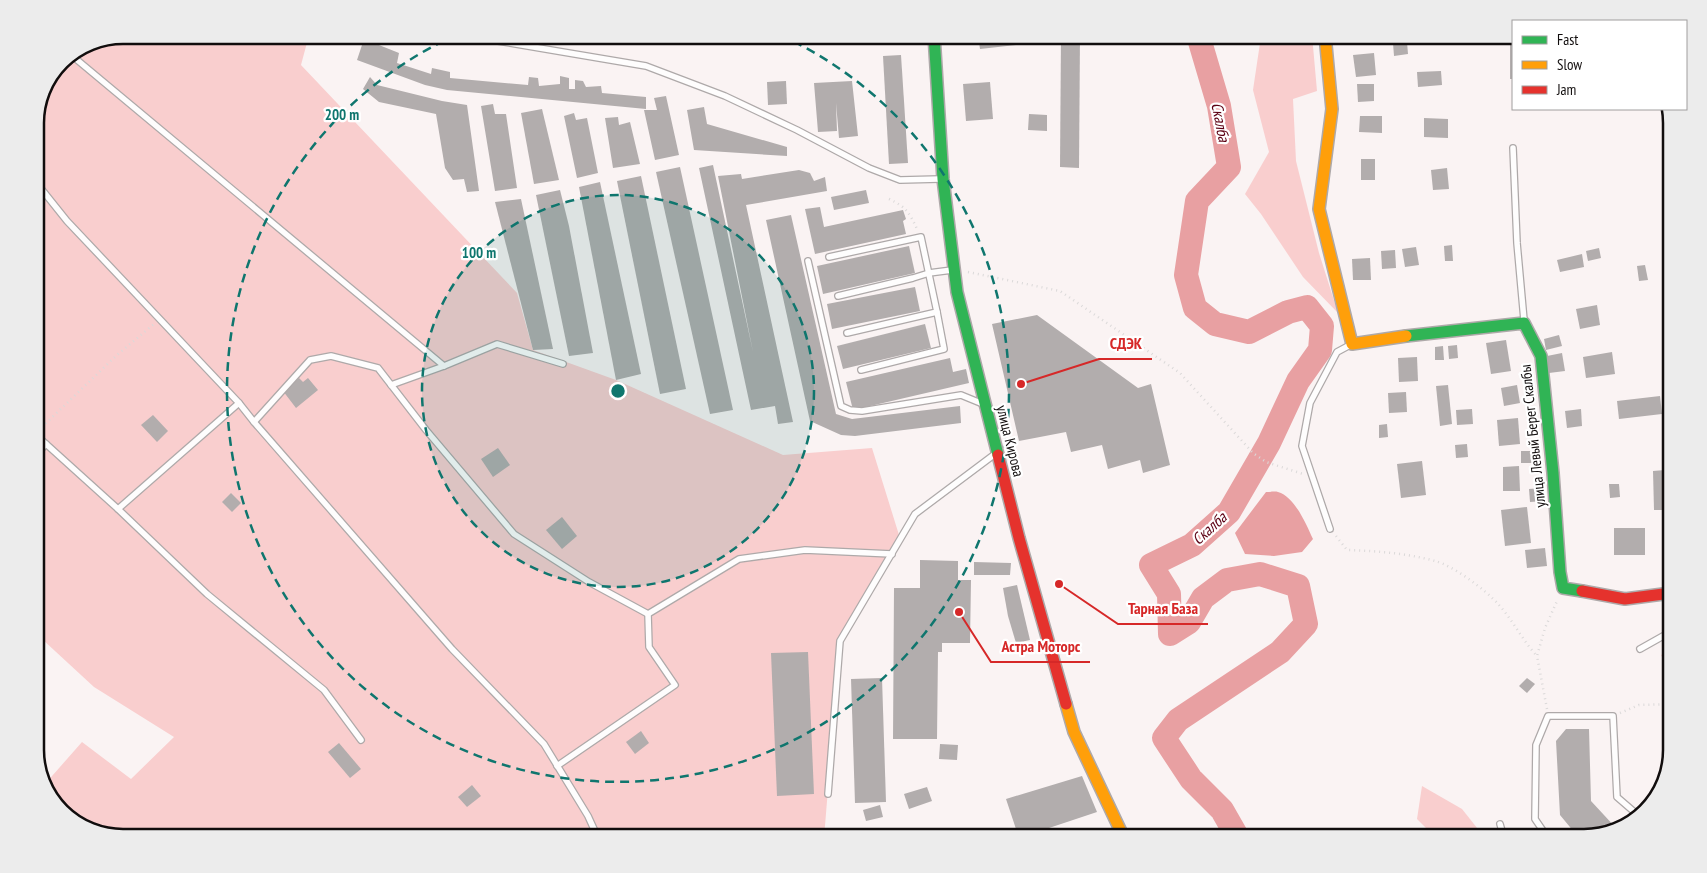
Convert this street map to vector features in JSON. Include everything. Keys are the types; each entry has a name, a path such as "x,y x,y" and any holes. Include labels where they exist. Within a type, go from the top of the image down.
{"street":[{"name":"улица Кирова","path":"935,44 943,179 957,292 1019,538 1074,732 1120,829"},
{"path":"1326,44 1332,109 1319,209 1352,344 1524,323"},
{"name":"улица Левый Берег Скалбы","path":"1524,323 1541,356 1563,588"},
{"path":"1563,588 1625,599 1663,594"}],"lane":[{"path":"513,44 646,66 725,96 797,130 869,168 900,180 943,179"},
{"path":"76,59 444,366"},
{"path":"1513,148 1517,243 1524,323"},
{"path":"44,192 67,221 239,403 452,649 544,744 594,829"},
{"path":"828,257 921,237 944,349 860,370"},
{"path":"808,261 840,406 850,410 862,411 961,395 986,406"},
{"path":"838,296 914,278 929,272 954,269"},
{"path":"847,332 937,312"},
{"path":"391,385 497,344 563,364"},
{"path":"1330,529 1302,446 1310,403 1336,352 1352,344"},
{"path":"254,422 310,360 331,356 378,368 426,430 514,534 589,582 648,614"},
{"path":"118,509 239,403"},
{"path":"46,444 118,509 207,594 324,690 361,740"},
{"path":"828,794 840,641 915,514 998,452"},
{"path":"648,614 739,559 806,550 892,554"},
{"path":"557,766 675,685 649,647 648,614"},
{"path":"1640,649 1663,635"},
{"path":"1542,829 1535,819 1536,745 1548,716 1613,716 1617,797 1634,812"},
{"path":"1500,824 1501,829"}],"path":[{"path":"889,198 903,205 910,214 921,237"},
{"path":"954,269 1060,291 1180,373 1253,454 1266,462 1311,477"},
{"path":"44,425 118,355 160,319"},
{"path":"1330,529 1346,550 1372,551 1437,561 1458,573 1486,591 1497,602 1538,656"},
{"path":"1548,716 1538,656 1545,628 1563,588"},
{"path":"1613,716 1639,705 1663,704"}],"shaded area":[{"path":"112,44 307,44 301,65 517,293 533,350 616,380 783,455 872,448 899,535 840,641 825,829 107,828 88,821 71,810 57,794 49,779 82,742 131,779 174,737 94,687 44,641 44,117 46,102 60,74 83,54"},
{"path":"1260,44 1313,44 1317,91 1293,99 1296,161 1319,253 1338,313 1303,277 1261,214 1245,194 1269,152 1253,90"},
{"path":"1266,492 1277,492 1284,495 1295,505 1313,539 1302,552 1274,556 1245,554 1235,533"},
{"path":"1422,786 1462,809 1478,829 1427,829 1417,819"}],"building":[{"path":"362,44 376,44 399,53 397,63 431,74 432,68 450,72 450,78 528,85 529,77 538,78 539,86 560,84 560,76 569,78 569,89 575,89 575,80 583,81 586,87 601,86 602,93 646,97 646,109 447,90 425,85 357,60"},
{"path":"979,44 1016,44 1016,45 980,49"},
{"path":"1061,44 1080,44 1079,168 1060,167"},
{"path":"1393,44 1407,44 1408,54 1394,56"},
{"path":"1510,44 1512,44 1512,79 1510,79"},
{"path":"1374,53 1376,75 1356,77 1353,55"},
{"path":"901,55 908,163 889,164 883,56"},
{"path":"1441,71 1442,85 1418,87 1417,72"},
{"path":"370,77 377,85 442,101 467,105 479,191 467,192 464,179 453,180 445,168 436,114 379,102 363,89"},
{"path":"786,81 787,104 768,105 767,82"},
{"path":"852,81 858,136 839,138 836,103 837,131 818,132 814,83"},
{"path":"990,82 993,119 966,121 963,84"},
{"path":"1357,84 1374,84 1374,101 1358,102"},
{"path":"666,96 679,155 655,160 644,110 657,110 654,98"},
{"path":"493,104 495,114 506,114 517,188 495,191 481,106"},
{"path":"704,107 707,124 787,147 787,156 694,150 687,110"},
{"path":"542,109 559,180 534,184 521,113"},
{"path":"574,113 576,120 587,118 598,173 577,178 564,116"},
{"path":"1029,114 1047,115 1047,131 1028,130"},
{"path":"1360,116 1382,116 1382,133 1359,132"},
{"path":"618,117 619,125 630,122 640,164 613,168 605,118"},
{"path":"1424,118 1448,119 1448,138 1424,137"},
{"path":"1361,159 1375,159 1375,180 1361,180"},
{"path":"713,165 753,352 718,176 741,174 742,179 799,170 810,173 814,181 825,177 827,191 746,205 793,422 778,424 775,406 751,410 699,168"},
{"path":"680,167 733,410 710,414 656,172"},
{"path":"1447,168 1449,189 1433,190 1431,170"},
{"path":"641,176 686,389 660,394 617,181"},
{"path":"600,182 641,374 616,380 579,187"},
{"path":"560,190 569,226 593,353 569,356 536,195"},
{"path":"866,190 869,203 834,210 831,197"},
{"path":"521,199 553,349 533,350 495,202"},
{"path":"820,207 824,227 903,210 906,219 903,221 906,234 815,254 805,209"},
{"path":"791,215 836,414 852,419 960,406 961,423 855,436 841,435 810,421 766,220"},
{"path":"1452,245 1453,261 1445,261 1444,246"},
{"path":"909,246 915,273 823,294 817,266"},
{"path":"1416,247 1419,265 1405,267 1402,249"},
{"path":"1599,248 1601,258 1588,261 1586,251"},
{"path":"1395,250 1396,268 1382,269 1381,251"},
{"path":"1582,254 1584,267 1560,272 1557,260"},
{"path":"1370,258 1371,280 1353,280 1352,259"},
{"path":"1645,265 1648,280 1639,281 1637,266"},
{"path":"915,287 920,311 832,329 827,304"},
{"path":"1597,305 1600,325 1580,329 1576,309"},
{"path":"1037,315 1138,388 1151,384 1170,465 1143,473 1140,460 1108,469 1102,445 1071,452 1066,432 1019,441 992,324"},
{"path":"925,324 931,348 843,369 837,346"},
{"path":"1559,335 1562,346 1546,350 1544,339"},
{"path":"1506,340 1511,371 1491,374 1486,343"},
{"path":"1457,345 1458,358 1449,359 1448,346"},
{"path":"1443,346 1444,360 1435,360 1435,347"},
{"path":"1612,352 1615,374 1586,378 1583,357"},
{"path":"1562,353 1565,371 1549,373 1547,356"},
{"path":"1417,357 1418,381 1399,382 1398,358"},
{"path":"950,358 953,372 966,369 969,383 853,410 846,382"},
{"path":"299,378 303,382 308,378 318,390 296,408 283,391"},
{"path":"1448,385 1452,424 1440,426 1436,386"},
{"path":"1517,385 1520,403 1504,406 1501,388"},
{"path":"1406,392 1407,412 1389,413 1388,393"},
{"path":"1660,396 1662,414 1619,419 1617,401"},
{"path":"1472,409 1473,424 1457,425 1456,410"},
{"path":"1581,409 1582,426 1567,428 1565,411"},
{"path":"153,415 168,431 157,442 141,425"},
{"path":"1518,418 1520,444 1499,446 1497,420"},
{"path":"1387,424 1388,437 1379,438 1379,425"},
{"path":"1467,444 1468,457 1456,458 1455,445"},
{"path":"498,448 510,465 493,477 481,459"},
{"path":"1521,451 1539,451 1539,463 1521,463"},
{"path":"1422,461 1426,495 1401,498 1397,464"},
{"path":"1519,466 1520,491 1503,491 1503,467"},
{"path":"1663,470 1663,510 1654,510 1653,471"},
{"path":"1609,484 1619,484 1620,497 1610,498"},
{"path":"1543,488 1544,501 1530,502 1529,489"},
{"path":"231,493 241,503 232,512 222,502"},
{"path":"1527,507 1531,543 1505,546 1501,510"},
{"path":"562,517 577,536 562,549 546,530"},
{"path":"1614,528 1645,528 1645,555 1614,555"},
{"path":"1545,548 1547,566 1527,568 1525,550"},
{"path":"920,560 958,561 958,580 971,580 970,643 942,643 942,652 938,652 937,739 893,739 894,588 920,588"},
{"path":"974,562 1011,563 1010,575 974,575"},
{"path":"1017,585 1030,640 1016,643 1008,616 1003,588"},
{"path":"808,652 814,794 777,796 771,653"},
{"path":"882,678 886,802 855,803 851,679"},
{"path":"1527,678 1535,684 1527,693 1519,686"},
{"path":"1566,729 1589,729 1591,801 1612,824 1595,829 1572,829 1560,815 1556,741"},
{"path":"641,731 649,743 635,754 626,742"},
{"path":"339,743 361,769 350,778 328,752"},
{"path":"940,744 958,745 957,760 939,759"},
{"path":"1082,776 1097,812 1046,829 1016,829 1006,799"},
{"path":"472,785 481,796 467,807 458,797"},
{"path":"927,787 932,801 909,809 904,794"},
{"path":"880,805 883,817 866,821 863,810"}],"waterway":[{"name":"Скалба","path":"1201,44 1219,106 1229,167 1197,201 1186,275 1195,308 1215,324 1249,332 1288,312 1307,307 1322,326 1320,350 1298,381 1269,443 1229,512 1192,545 1151,565 1169,594 1170,634 1189,622 1203,598 1227,580 1260,574 1298,586 1306,624 1280,652 1178,720 1164,738 1191,779 1222,810 1233,829"}],"traffic: fast":[{"path":"935,44 943,179 957,292 998,455"},
{"path":"1406,336 1524,323 1541,356 1563,588 1582,591"}],"traffic: slow":[{"path":"1326,44 1332,109 1319,209 1352,344 1406,336"},
{"path":"1066,704 1074,732 1120,829"}],"traffic: jam":[{"path":"998,455 1019,538 1066,704"},
{"path":"1582,591 1625,599 1663,594"}],"place":[{"name":"СДЭК","path":"1021,384"},
{"name":"Тарная База","path":"1059,584"},
{"name":"Астра Моторс","path":"959,612"}]}
